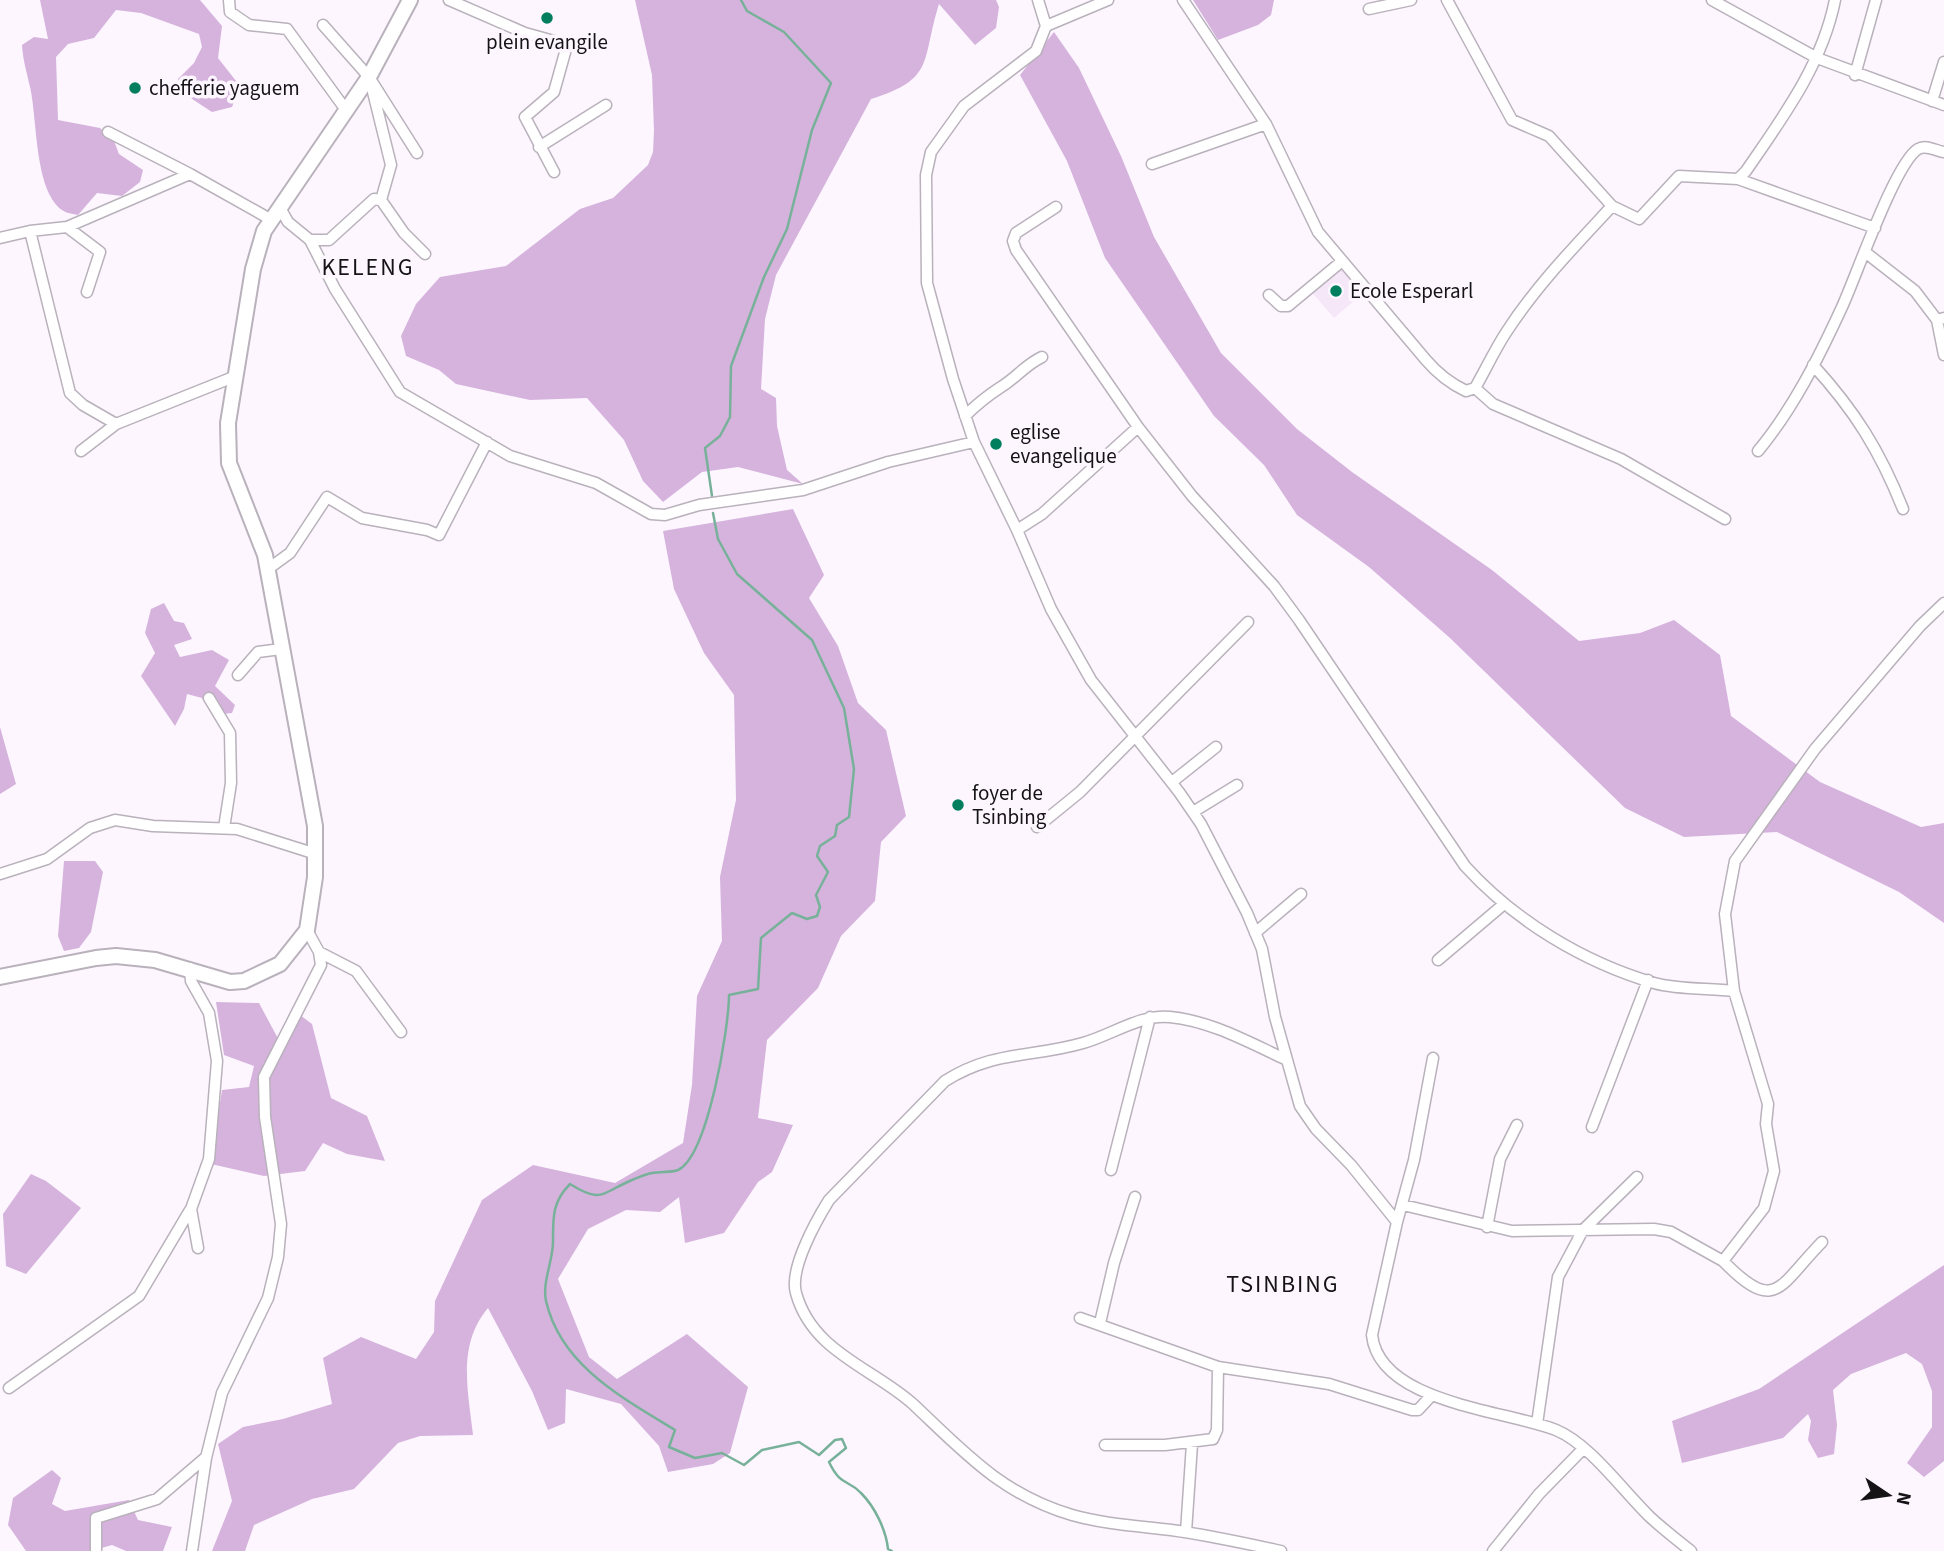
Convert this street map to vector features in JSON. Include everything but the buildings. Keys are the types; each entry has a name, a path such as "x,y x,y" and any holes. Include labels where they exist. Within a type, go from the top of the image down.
{"main road":[{"path":"0,977 116,957 155,960 190,968 230,982 244,981 280,964 307,930 316,854 312,804 268,569 259,535 229,463 228,423 253,269 270,219 369,77 410,0"}],"street":[{"path":"229,0 230,12 250,25 287,29 346,110"},
{"path":"449,0 525,33 561,43 566,49 554,92 525,117 554,172"},
{"path":"1038,0 1046,26 1036,51 964,106 942,133 931,152 926,175 924,221 927,283 965,416 974,442 1017,530 1051,609 1090,680 1193,812 1228,874 1255,933 1270,979 1285,1059 1300,1106 1316,1129 1351,1165 1397,1222"},
{"path":"1046,26 1108,0"},
{"path":"1183,0 1266,124 1303,205 1341,262 1443,378 1466,391 1475,388 1506,332 1538,289 1575,243 1612,206"},
{"path":"1369,9 1411,0"},
{"path":"1447,0 1508,116 1519,124 1549,136 1612,206 1639,219 1679,176 1738,179 1875,228"},
{"path":"1712,0 1817,58 1855,75 1944,106"},
{"path":"1738,179 1786,112 1817,58 1835,0"},
{"path":"1855,75 1876,0"},
{"path":"323,25 369,77 417,153"},
{"path":"1932,101 1944,62"},
{"path":"369,77 391,165 382,200 404,233 425,254"},
{"path":"539,147 606,105"},
{"path":"1152,164 1266,124"},
{"path":"108,132 270,219"},
{"path":"1758,451 1776,430 1813,365 1866,252 1886,199 1917,149 1923,147 1944,152"},
{"path":"0,238 66,227 190,174"},
{"path":"310,240 329,240 374,199 382,200"},
{"path":"279,206 288,222 310,240 335,289 400,392 428,411 510,456 597,483 651,514 665,515 699,505 803,491 888,462 974,442"},
{"path":"1056,207 1016,233 1016,250 1138,427 1192,496 1274,586 1465,866 1504,904 1563,945 1648,980 1734,990"},
{"path":"66,227 100,252 87,292"},
{"path":"30,231 70,393 83,405 116,424"},
{"path":"1866,252 1915,291 1940,319 1944,355"},
{"path":"1269,295 1282,306 1288,306 1341,262"},
{"path":"965,416 985,395 1002,387 1025,365 1042,356"},
{"path":"1813,365 1847,403 1875,445 1903,509"},
{"path":"81,451 116,424 236,376"},
{"path":"1475,388 1482,397 1500,408 1621,459 1725,519"},
{"path":"1017,530 1042,514 1138,427"},
{"path":"268,569 290,554 327,497 362,518 439,535 487,442"},
{"path":"1723,1261 1765,1208 1774,1171 1766,1124 1768,1104 1734,990 1725,914 1735,861 1815,749 1903,645 1944,603"},
{"path":"1037,827 1064,807 1248,622"},
{"path":"238,675 258,652 281,649"},
{"path":"209,698 230,733 231,783 224,828"},
{"path":"1171,782 1216,747"},
{"path":"1193,812 1237,785"},
{"path":"0,874 47,859 90,828 115,820 153,826 224,828 249,832 316,854"},
{"path":"1255,933 1301,894"},
{"path":"1438,960 1504,904"},
{"path":"192,1551 206,1458 222,1393 258,1320 274,1277 281,1224 264,1117 264,1077 285,1031 318,976 321,965 319,952 307,930"},
{"path":"319,952 356,971 401,1032"},
{"path":"9,1388 139,1296 191,1209 209,1159 217,1061 209,1013 191,981 190,968"},
{"path":"1592,1127 1648,980"},
{"path":"1281,1551 1186,1532 1073,1515 1025,1496 967,1458 913,1404 841,1356 807,1317 795,1289 803,1252 815,1223 829,1200 945,1081 986,1060 1065,1048 1150,1017 1168,1017 1204,1024 1285,1059"},
{"path":"1111,1170 1150,1017"},
{"path":"1433,1058 1403,1205 1372,1335 1373,1349 1393,1372 1431,1396 1537,1424 1566,1435 1651,1518 1691,1551"},
{"path":"1487,1227 1500,1159 1517,1125"},
{"path":"1537,1424 1558,1277 1583,1230 1637,1177"},
{"path":"1100,1323 1114,1263 1135,1198"},
{"path":"1403,1205 1487,1227 1533,1233 1654,1229 1671,1232 1723,1261 1747,1286 1762,1293 1775,1290 1822,1242"},
{"path":"191,1209 198,1248"},
{"path":"1080,1318 1218,1367 1329,1384 1412,1410 1418,1410 1431,1396"},
{"path":"1105,1445 1192,1444 1216,1435 1218,1367"},
{"path":"1186,1532 1192,1444"},
{"path":"1493,1551 1539,1494 1583,1449"},
{"path":"96,1551 96,1518 157,1499 206,1458"}],"shaded area":[{"path":"40,0 200,0 222,26 218,58 240,86 232,107 212,112 186,95 178,79 194,63 202,47 199,34 141,13 116,10 94,38 68,44 56,57 58,120 100,128 114,141 119,154 143,170 140,182 122,196 97,193 78,215 64,211 53,200 41,169 32,96 22,50 22,45 34,37 48,39"},
{"path":"635,0 996,0 999,7 996,28 975,45 939,4 923,65 907,84 871,99 776,275 765,319 761,389 776,398 777,426 787,470 803,484 738,467 702,472 663,502 643,481 624,440 587,398 530,400 456,384 439,370 406,356 401,336 416,304 440,277 506,266 580,209 613,198 648,165 653,152 654,131 652,75"},
{"path":"1193,0 1274,0 1271,15 1258,25 1218,40"},
{"path":"1054,32 1079,68 1121,156 1154,237 1221,353 1297,429 1352,472 1492,570 1579,641 1640,633 1674,620 1720,655 1731,716 1820,782 1921,827 1944,823 1944,923 1899,892 1777,832 1684,837 1625,808 1450,638 1369,567 1297,515 1264,465 1214,416 1105,258 1067,161 1020,75"},
{"name":"Ecole Esperarl","path":"1338,264 1363,293 1334,318 1309,289"},
{"path":"793,509 824,575 809,598 838,646 858,703 886,730 906,816 881,842 875,901 841,936 818,988 767,1040 758,1118 793,1125 772,1172 758,1182 724,1233 685,1243 679,1197 660,1212 626,1210 588,1229 558,1279 589,1357 617,1379 687,1334 748,1387 730,1453 713,1464 668,1472 659,1446 621,1404 566,1389 565,1423 548,1430 532,1391 488,1308 478,1322 468,1353 467,1385 473,1435 420,1436 398,1443 354,1489 312,1499 254,1525 245,1551 212,1551 232,1501 218,1444 243,1427 283,1419 332,1404 323,1358 361,1337 416,1359 434,1332 435,1301 482,1200 533,1165 615,1183 683,1143 692,1085 697,996 722,941 720,877 736,800 734,695 704,653 674,589 663,531"},
{"path":"164,603 174,621 184,623 192,639 174,645 180,657 212,650 229,660 215,686 235,705 232,713 213,715 202,698 187,694 184,709 175,726 141,676 155,653 145,633 151,609"},
{"path":"0,727 16,784 0,794"},
{"path":"64,861 95,861 103,872 91,932 79,948 64,951 58,936"},
{"path":"216,1002 259,1003 282,1046 300,1015 312,1024 331,1098 367,1116 385,1161 347,1154 323,1143 305,1171 264,1176 211,1164 222,1090 249,1087 254,1066 224,1055"},
{"path":"31,1174 46,1181 81,1208 26,1274 6,1266 3,1214"},
{"path":"1944,1265 1944,1461 1924,1477 1907,1463 1932,1427 1932,1391 1922,1364 1906,1353 1851,1374 1833,1390 1837,1425 1834,1454 1818,1458 1808,1440 1811,1421 1808,1414 1783,1438 1682,1463 1672,1421 1759,1389"},
{"path":"52,1470 61,1478 52,1504 65,1511 129,1500 138,1520 172,1527 163,1551 126,1551 112,1545 91,1551 26,1551 8,1525 13,1498"}],"waterway":[{"path":"712,496 705,448 720,436 730,417 731,366 764,277 787,229 812,130 831,83 784,32 747,11 741,0"},
{"path":"713,513 718,539 737,574 812,640 844,708 854,769 849,817 837,825 835,836 820,846 817,856 828,872 816,895 820,907 817,916 807,919 792,913 761,938 758,989 729,995 715,1089 699,1141 689,1160 678,1170 647,1174 601,1194 589,1194 570,1184 560,1197 555,1211 553,1249 545,1286 546,1301 565,1344 580,1362 615,1392 675,1430 669,1447 695,1458 722,1453 744,1465 762,1450 799,1442 819,1455 835,1440 842,1439 846,1448 829,1462 837,1475 871,1505 882,1527 888,1549 892,1551"}],"place":[{"name":"plein evangile","path":"547,18"},
{"name":"chefferie yaguem","path":"135,88"},
{"name":"Ecole Esperarl","path":"1336,291"},
{"name":"eglise evangelique","path":"996,444"},
{"name":"foyer de Tsinbing","path":"958,805"}],"district":[{"name":"KELENG","path":"368,267"},
{"name":"TSINBING","path":"1283,1284"}]}
